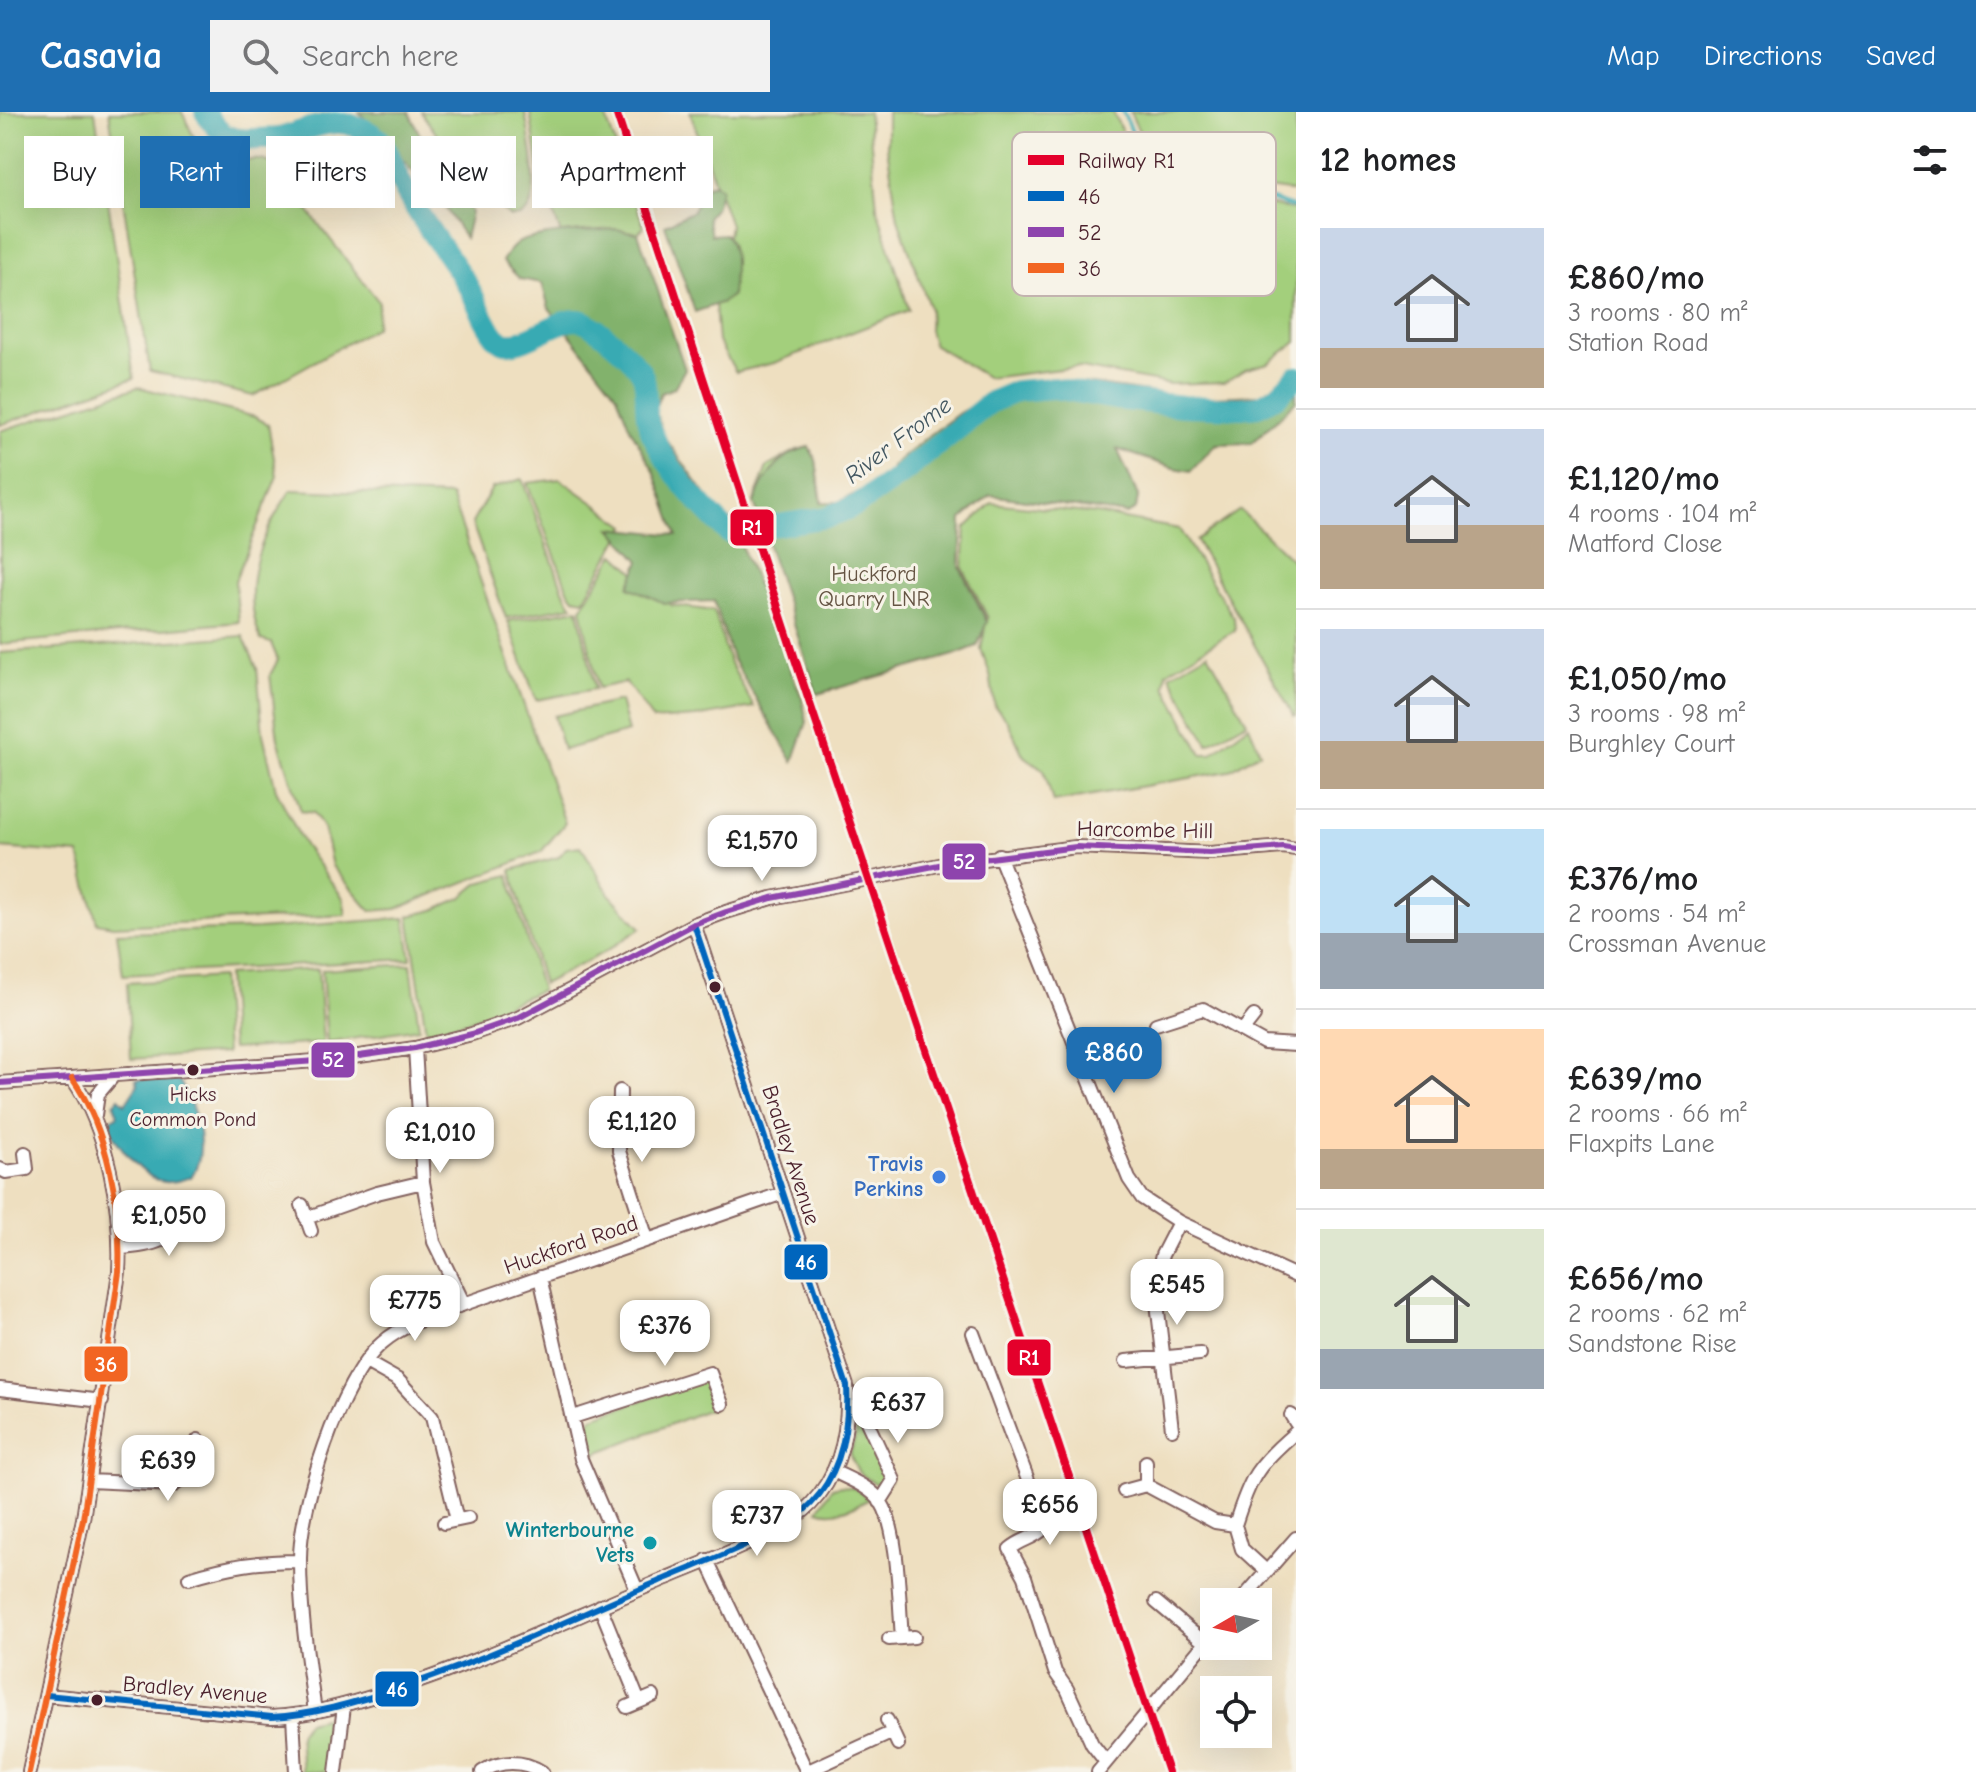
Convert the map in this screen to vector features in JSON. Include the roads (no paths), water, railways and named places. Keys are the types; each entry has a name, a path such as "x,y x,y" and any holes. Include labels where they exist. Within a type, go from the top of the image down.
{"street":[{"name":"Harcombe Hill","path":"0,1083 331,1060 415,1048 472,1034 518,1018 694,924 772,898 841,883 999,855 1076,847 1210,853 1283,847 1296,849"},
{"path":"999,855 1129,1179 1142,1198 1179,1222 1296,1276"},
{"name":"Bradley Avenue","path":"46,1695 293,1716 344,1706 438,1676 707,1560 780,1528 811,1504 833,1471 845,1440 847,1386 694,924"},
{"path":"1156,1024 1203,1009 1264,1043 1296,1045"},
{"path":"1243,1030 1254,1016"},
{"path":"415,1048 423,1182 434,1242 464,1304"},
{"path":"95,1115 98,1094 114,1075"},
{"path":"29,1772 89,1481 120,1248 111,1181 95,1115 72,1078"},
{"path":"620,1091 619,1151 647,1239"},
{"path":"618,1108 633,1107"},
{"path":"0,1169 6,1172 27,1169 25,1153"},
{"path":"311,1231 304,1211 423,1182"},
{"name":"Huckford Road","path":"315,1712 306,1653 301,1534 331,1423 366,1362 382,1343 413,1323 783,1193"},
{"path":"120,1248 160,1243 192,1214"},
{"path":"1172,1429 1155,1286 1162,1255 1179,1222"},
{"path":"540,1277 581,1459 637,1590"},
{"path":"973,1333 1041,1515 1043,1529 1035,1536 1019,1540 1010,1549 1025,1577 1055,1672 1067,1689 1102,1767 1200,1649"},
{"path":"1126,1361 1200,1354"},
{"path":"366,1362 398,1380 432,1417 456,1520"},
{"path":"573,1417 710,1373 722,1404"},
{"path":"0,1389 102,1401"},
{"path":"848,1408 863,1413 894,1480 880,1502"},
{"path":"1266,1571 1242,1549 1235,1525 1248,1485 1267,1456 1296,1432"},
{"path":"89,1481 174,1485 181,1480 191,1463 198,1440"},
{"path":"1146,1462 1146,1485"},
{"path":"833,1471 866,1488 880,1502 892,1533 902,1638"},
{"path":"1124,1491 1146,1485 1215,1522 1235,1525"},
{"path":"1252,1588 1296,1538"},
{"path":"707,1560 807,1772 893,1732"},
{"path":"197,1580 256,1561 300,1561"},
{"path":"1156,1602 1200,1639"},
{"path":"600,1606 633,1704 653,1696"},
{"path":"336,1772 344,1706"},
{"name":"Bradley Avenue","path":"293,1716 296,1772"},
{"path":"482,1772 504,1762 523,1764 542,1772"}],"water":[{"path":"178,1078 190,1101 198,1127 200,1153 191,1177 165,1182 138,1167 122,1149 107,1122 118,1115 114,1104 119,1098 125,1104 138,1084 136,1079"}],"waterway":[{"name":"River Frome","path":"205,112 221,132 233,138 280,138 332,123 354,125 378,138 407,194 466,283 495,336 504,342 515,343 578,320 589,324 612,342 641,372 649,426 667,461 696,499 729,533 828,517 857,505 898,477 991,402 1017,391 1053,388 1115,399 1241,408 1259,406 1277,396 1296,377"},
{"path":"1123,112 1132,132"},
{"path":"1276,202 1296,208"}],"rail line":[{"name":"R1","path":"616,112 795,659 1168,1772"}],"place":[{"name":"Hicks Common Pond","path":"193,1070"},
{"name":"Travis Perkins","path":"939,1177"},
{"name":"Winterbourne Vets","path":"650,1543"}],"park label":[{"name":"Huckford Quarry LNR","path":"874,586"}]}
